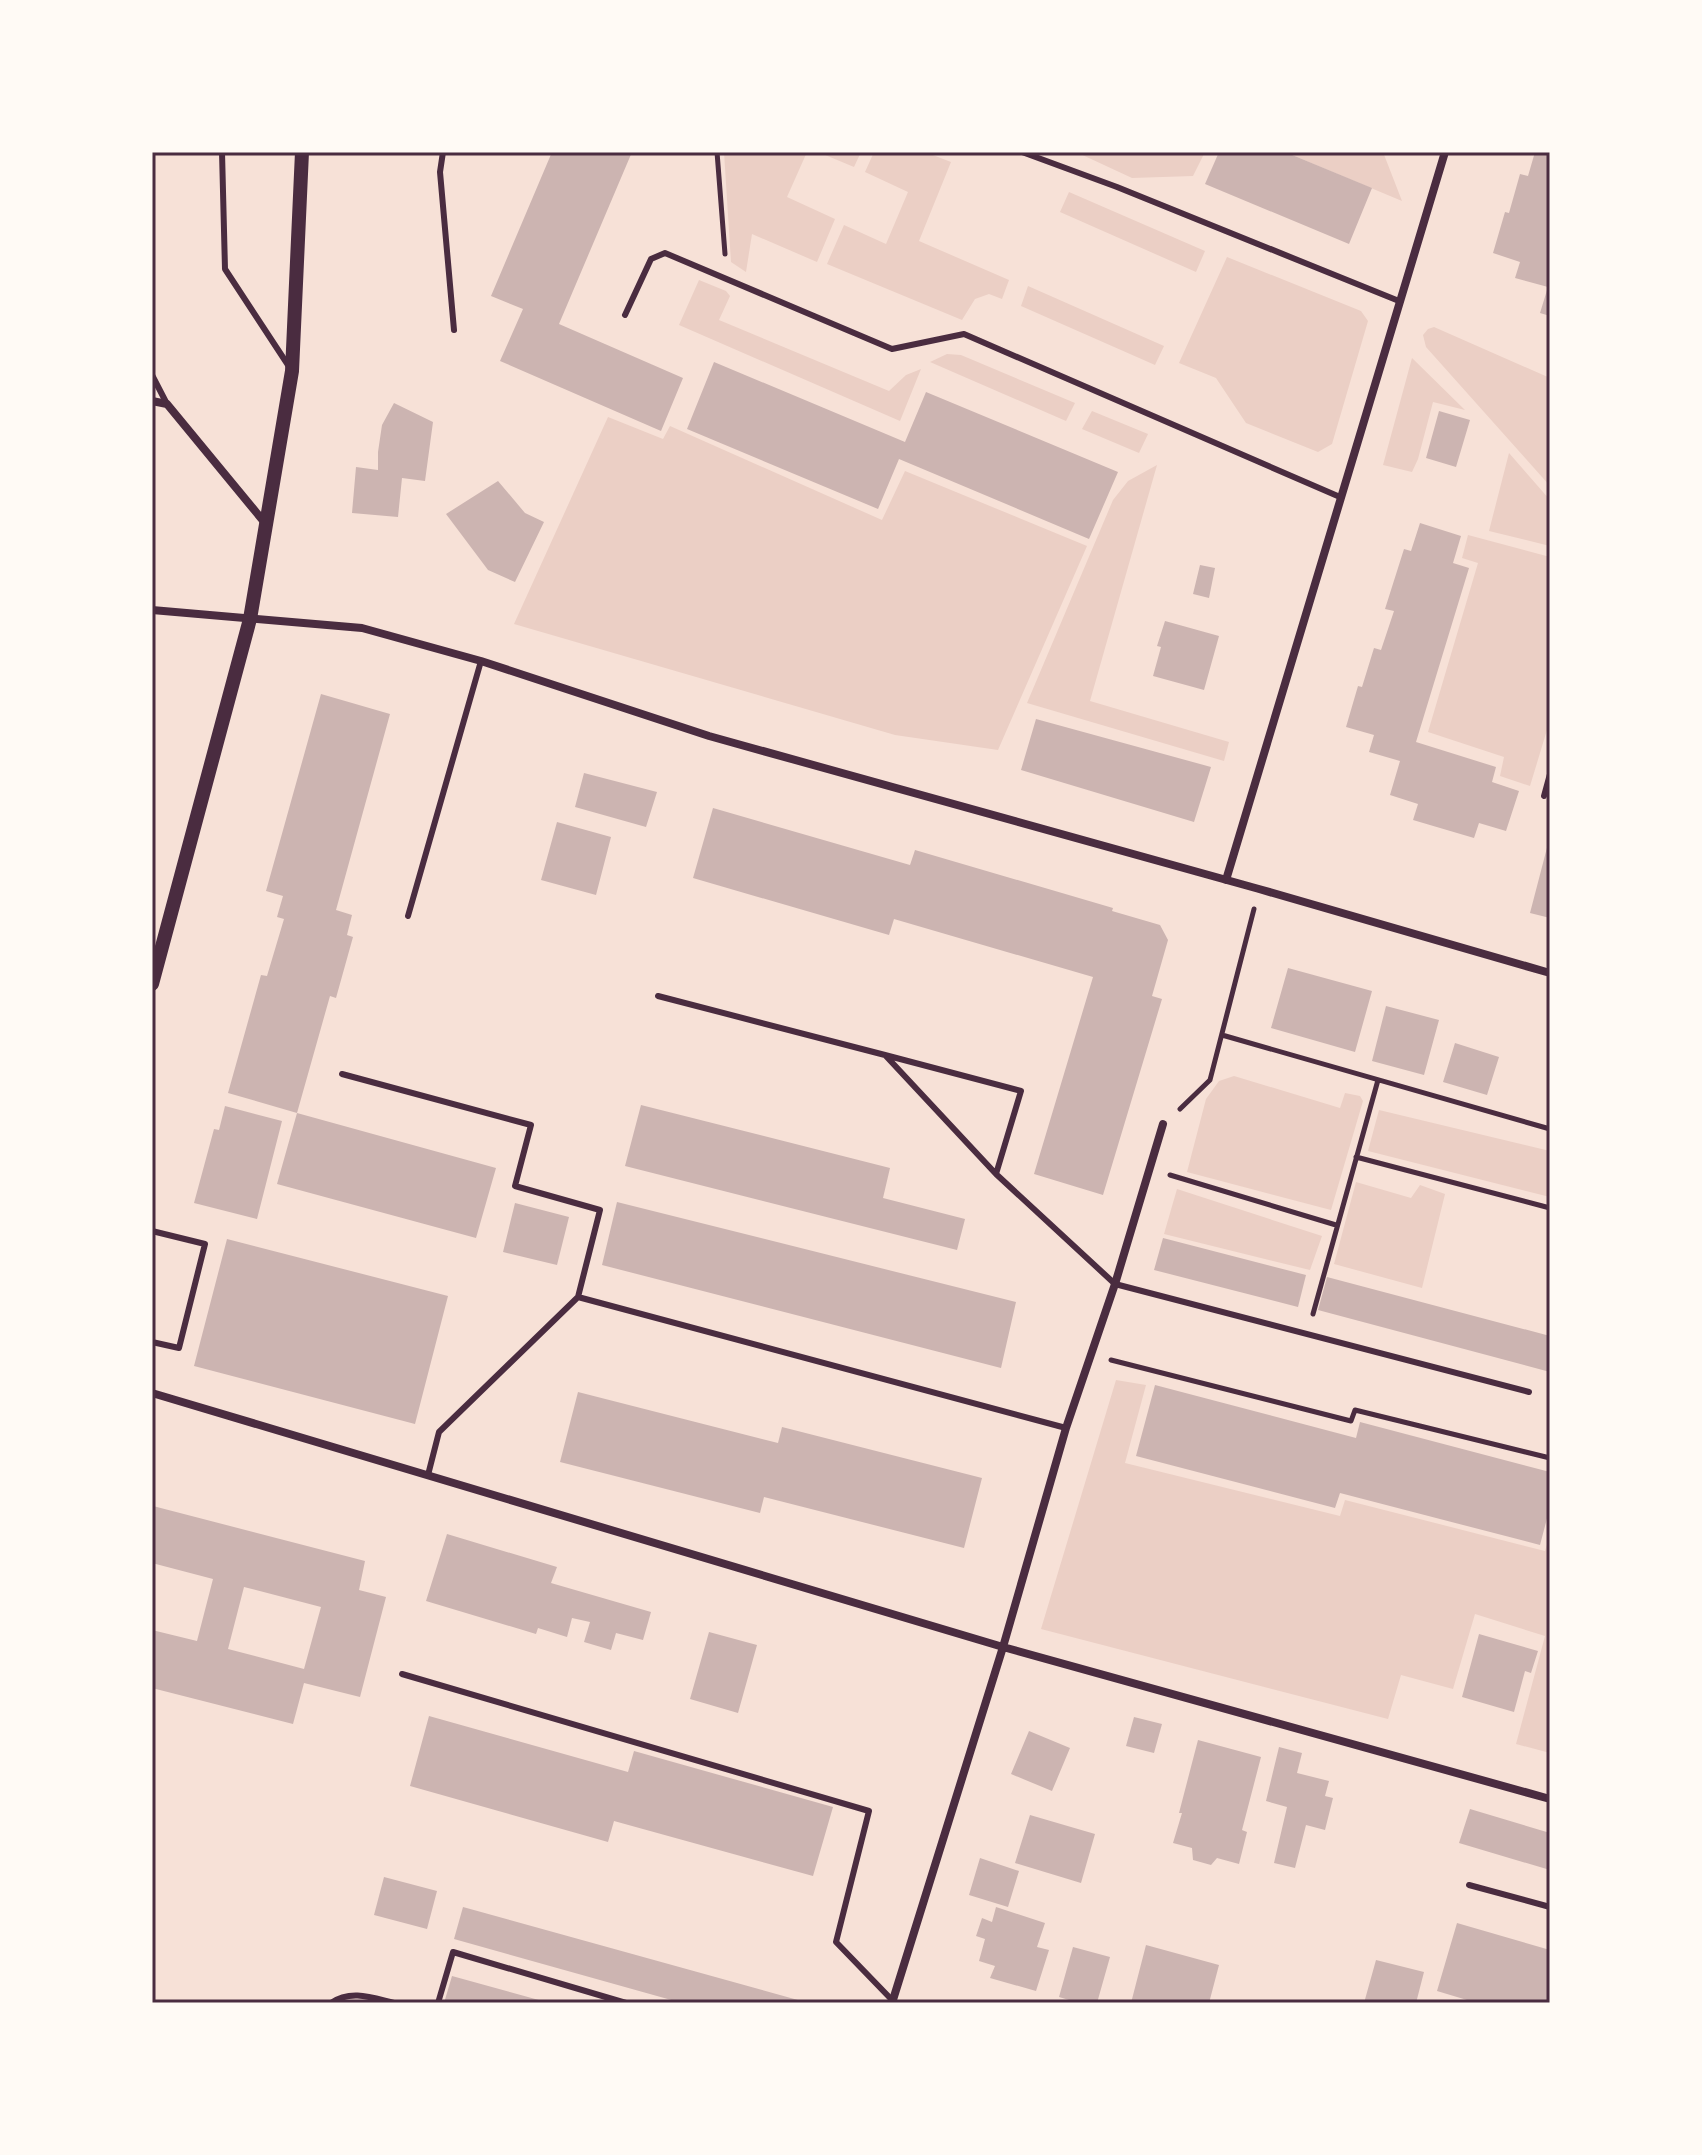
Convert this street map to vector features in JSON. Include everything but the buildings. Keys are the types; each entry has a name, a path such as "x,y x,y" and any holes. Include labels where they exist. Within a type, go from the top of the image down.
{"street":[{"path":"152,984 250,619 292,371 302,152"},
{"path":"1226,880 1445,152"},
{"path":"152,401 167,404 265,523"},
{"path":"152,610 362,628 481,661 709,736 1550,973"},
{"path":"896,2002 1066,1428 1115,1284 1163,1124"},
{"path":"152,1393 1003,1647 1550,1799"}],"lane":[{"path":"222,152 225,269 292,371"},
{"path":"443,152 440,172 454,330"},
{"path":"1022,152 1399,301"},
{"path":"625,315 651,259 665,253 892,349 964,334 1340,497"},
{"path":"152,375 167,404"},
{"path":"408,916 481,661"},
{"path":"1544,796 1550,774"},
{"path":"658,996 1021,1091 996,1174"},
{"path":"885,1055 996,1174 1115,1284 1529,1392"},
{"path":"342,1074 531,1125 515,1186 600,1210 578,1297 439,1432 428,1475"},
{"path":"152,1342 179,1348 205,1244 153,1234"},
{"path":"578,1297 1066,1428"},
{"path":"402,1674 869,1811 836,1942 896,2002"},
{"path":"1469,1885 1550,1907"},
{"path":"438,2003 453,1952 626,2003"},
{"path":"331,2003 358,1995 394,2003"}],"path":[{"path":"717,152 727,279"},
{"path":"1163,1124 1210,1080 1259,889"},
{"path":"1222,1035 1550,1129"},
{"path":"1308,1334 1378,1080"},
{"path":"1356,1157 1550,1208"},
{"path":"1149,1169 1337,1225"},
{"path":"1091,1355 1351,1421 1355,1410 1550,1458"}],"shaded area":[{"path":"724,152 807,152 787,197 835,219 817,262 752,234 746,272 731,262"},
{"path":"818,152 861,152 854,167"},
{"path":"874,152 925,152 951,162 919,241 1009,280 1002,299 989,294 975,299 962,320 827,264 844,225 886,244 908,192 865,172"},
{"path":"1076,152 1205,152 1193,176 1132,178"},
{"path":"1285,152 1383,152 1402,201"},
{"path":"1069,192 1205,251 1196,272 1060,212"},
{"path":"1227,257 1361,311 1368,321 1332,444 1318,452 1246,423 1216,378 1179,363"},
{"path":"699,280 726,291 730,296 719,320 889,391 906,375 921,369 900,421 679,325"},
{"path":"1028,286 1164,346 1155,365 1021,306"},
{"path":"1434,327 1550,378 1550,486 1426,347 1423,335"},
{"path":"947,354 961,355 1075,403 1066,421 930,362"},
{"path":"1412,358 1465,410 1433,402 1412,472 1383,465"},
{"path":"1092,411 1148,434 1139,453 1082,429"},
{"path":"608,417 663,439 670,426 882,520 905,471 1087,546 998,750 895,735 514,624"},
{"path":"1509,453 1550,500 1550,546 1489,531"},
{"path":"1157,465 1090,701 1229,742 1224,761 1027,703 1113,500 1128,481"},
{"path":"1468,535 1550,557 1550,720 1530,786 1500,776 1504,757 1428,732 1478,563 1462,558"},
{"path":"1234,1076 1340,1108 1345,1093 1360,1096 1363,1101 1331,1210 1187,1172 1206,1099 1219,1081"},
{"path":"1379,1110 1550,1151 1550,1197 1368,1151"},
{"path":"1356,1182 1411,1198 1420,1185 1445,1194 1422,1288 1334,1264"},
{"path":"1177,1189 1322,1236 1310,1270 1164,1234"},
{"path":"1116,1380 1146,1385 1125,1463 1340,1516 1345,1500 1545,1551 1550,1535 1550,1753 1516,1744 1545,1636 1475,1614 1453,1689 1401,1675 1388,1719 1041,1629"}]}
